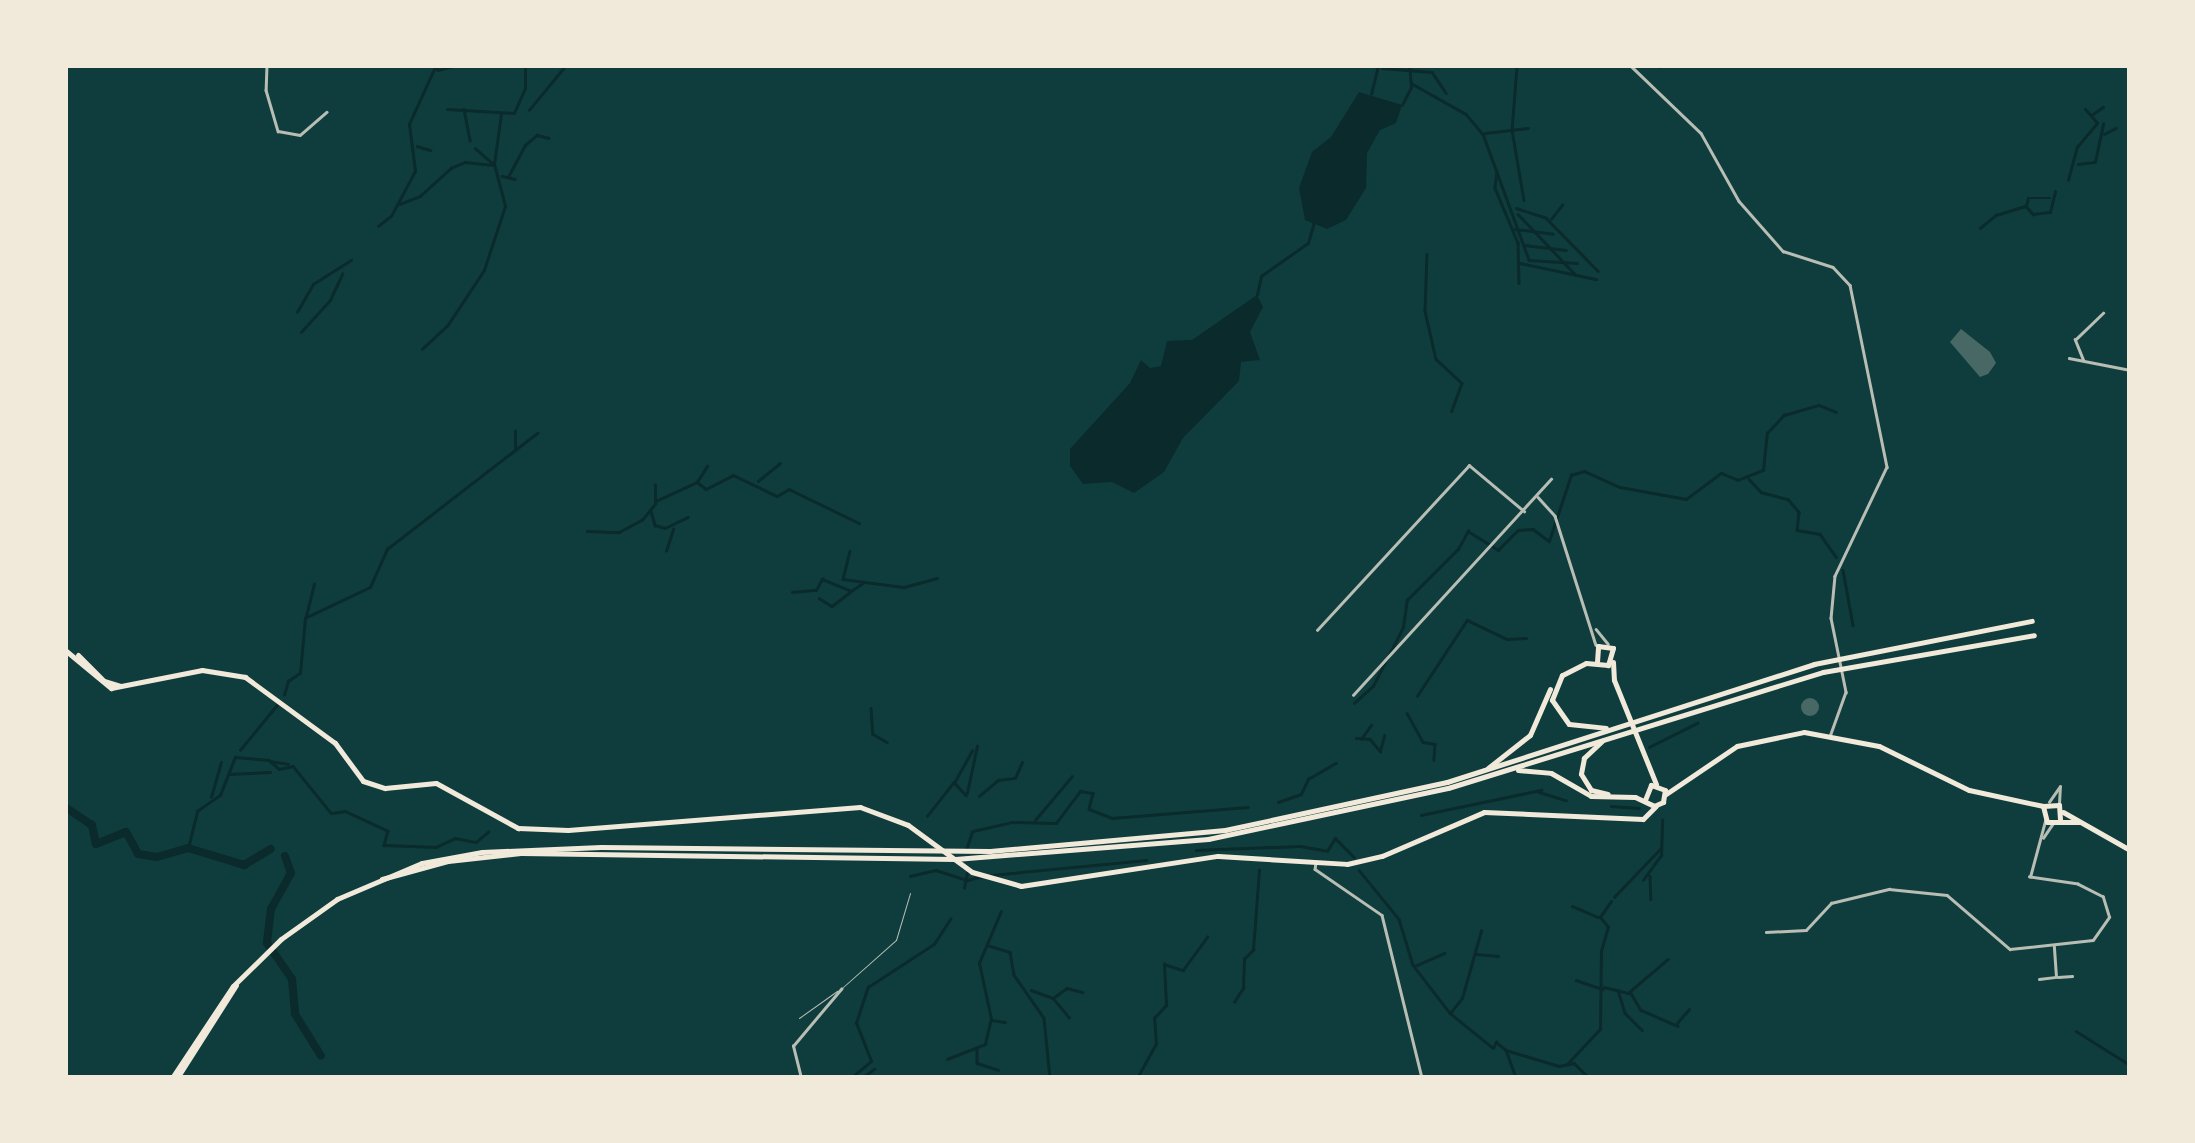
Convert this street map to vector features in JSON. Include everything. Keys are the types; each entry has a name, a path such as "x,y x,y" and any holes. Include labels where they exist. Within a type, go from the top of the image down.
{"main road":[{"path":"174,1078 236,984 306,918 379,879 448,861 522,853 993,854 1242,834 1508,770 1644,720 1832,659 2032,621"},
{"path":"1644,720 1834,669 2034,634"},
{"path":"1482,772 1530,735 1558,675 1608,644 1614,680 1646,770 1666,794"},
{"path":"65,649 106,687 148,683 202,670 246,677 335,743 363,781 385,788 436,783 518,828 568,830 840,804 894,818 964,868 1009,884 1056,884 1174,861 1234,856 1315,866 1374,859 1484,812 1635,818 1677,781"},
{"path":"1595,650 1600,664 1614,680"},
{"path":"1613,662 1562,674 1553,705 1570,725 1623,728"},
{"path":"993,854 1253,825 1482,772 1613,728"},
{"path":"1608,736 1582,761 1586,785 1606,794 1677,781 1758,738 1831,734 1898,753 1963,788 2022,804 2061,808 2130,850"},
{"path":"1508,770 1547,772 1591,796 1650,803"},
{"path":"1646,770 1650,803"},
{"path":"2022,804 2046,819 2079,822"},
{"path":"2046,804 2046,819"},
{"path":"2060,820 2061,808"}],"street":[{"path":"267,65 278,130 300,135 326,112"},
{"path":"1630,65 1701,134 1739,201 1783,252 1844,274 1870,376 1887,470 1836,569 1831,605 1846,697 1831,734"},
{"path":"2083,360 2074,343 2103,314"},
{"path":"2069,358 2130,370"},
{"path":"1318,630 1469,466 1524,510"},
{"path":"1353,695 1551,479"},
{"path":"1536,496 1554,516 1595,628 1608,644"},
{"path":"1595,628 1595,650"},
{"path":"2046,804 2060,786 2061,808"},
{"path":"1766,932 1806,930 1831,904 1890,889 1947,896 2003,947 2094,940 2109,913 2103,897 2078,884 2030,877 2046,819"},
{"path":"2042,839 2046,819"},
{"path":"1315,866 1382,915 1422,1078"},
{"path":"2054,946 2056,977"},
{"path":"2039,978 2072,976"},
{"path":"801,1078 793,1046 841,989"}],"lane":[{"path":"799,1018 841,989 894,942 910,893"}],"water":[{"path":"1359,92 1402,105 1396,123 1380,130 1367,153 1366,188 1346,220 1327,229 1305,220 1299,188 1312,152 1331,137"},
{"path":"1257,295 1263,307 1250,332 1260,360 1241,362 1239,381 1183,438 1164,472 1134,493 1112,482 1083,484 1070,466 1070,449 1130,383 1141,360 1150,368 1161,366 1167,341 1192,340"}],"building":[{"path":"1961,329 1990,352 1996,363 1988,374 1980,377 1950,342"},
{"path":"1810,698 1819,707 1810,716 1801,707"}],"waterway":[{"path":"434,65 438,70 457,65"},
{"path":"447,109 514,113 525,88 525,65"},
{"path":"529,110 566,65"},
{"path":"1371,94 1378,65"},
{"path":"1402,105 1411,87 1409,65"},
{"path":"378,226 391,216 415,171 409,124 435,67"},
{"path":"1517,67 1512,130 1524,200"},
{"path":"1382,68 1432,72 1446,93"},
{"path":"1411,83 1466,114 1483,134 1529,260 1577,263"},
{"path":"2093,114 2103,107"},
{"path":"464,109 470,140"},
{"path":"2068,180 2077,147 2097,123 2085,109"},
{"path":"422,349 447,326 484,270 505,206 494,164 501,114"},
{"path":"2078,164 2095,162 2103,124"},
{"path":"1485,133 1528,128"},
{"path":"2104,134 2116,128"},
{"path":"508,177 525,145 537,135 549,138"},
{"path":"417,146 430,150"},
{"path":"475,148 492,163"},
{"path":"400,204 420,196 451,168 465,162 492,165"},
{"path":"1497,171 1495,188 1518,243 1519,283"},
{"path":"502,176 515,179"},
{"path":"2026,206 2033,214 2050,212 2055,192"},
{"path":"1980,228 1996,215 2026,206 2028,198 2050,198"},
{"path":"1551,219 1562,205"},
{"path":"1516,208 1546,218 1598,271"},
{"path":"1518,214 1575,274"},
{"path":"1257,295 1261,276 1308,243 1314,222"},
{"path":"1515,229 1553,234"},
{"path":"1523,245 1566,250"},
{"path":"1427,254 1425,311 1436,359 1462,383 1452,411"},
{"path":"297,312 313,284 351,260"},
{"path":"1520,263 1596,279"},
{"path":"301,332 330,300 342,274"},
{"path":"1354,703 1373,686 1403,627 1407,600 1458,549 1468,531 1498,550 1518,530 1533,529 1549,541 1571,475 1584,471 1620,487 1686,499 1721,473 1738,480 1763,470 1767,433 1784,415 1819,405 1836,412"},
{"path":"515,431 515,448"},
{"path":"284,695 288,681 300,673 305,618 370,587 387,549 537,433"},
{"path":"758,481 780,463"},
{"path":"697,482 707,466"},
{"path":"656,501 697,482 706,489 733,475 777,496 789,489 859,523"},
{"path":"1749,479 1761,492 1788,499 1799,512 1797,530 1820,534 1836,557"},
{"path":"587,531 619,532 642,520 655,504 655,485"},
{"path":"651,511 655,525 665,528 688,517"},
{"path":"666,551 673,529"},
{"path":"850,551 843,579 904,587 937,578"},
{"path":"1843,570 1853,625"},
{"path":"792,592 816,590 822,579 851,591 863,583"},
{"path":"306,616 314,584"},
{"path":"819,598 832,606 850,592"},
{"path":"1417,696 1467,620 1507,639 1526,638"},
{"path":"240,750 277,705"},
{"path":"871,708 873,734 887,742"},
{"path":"1407,713 1423,742 1435,744 1434,760"},
{"path":"1649,747 1697,723"},
{"path":"1361,739 1371,725"},
{"path":"1356,738 1370,739 1380,751 1384,736"},
{"path":"967,793 977,746"},
{"path":"966,796 954,783 972,751"},
{"path":"188,848 197,811 220,795 235,757 269,760 279,769 293,766 331,813 345,811 388,831 384,845 436,847 455,838 476,842 488,832"},
{"path":"270,761 288,764"},
{"path":"211,797 221,762"},
{"path":"979,796 998,780 1015,778 1022,762"},
{"path":"1278,802 1301,794 1308,779 1336,763"},
{"path":"229,774 270,772"},
{"path":"1035,820 1072,776"},
{"path":"927,816 953,783"},
{"path":"1421,815 1541,790"},
{"path":"973,831 1011,822 1056,823 1080,791 1093,793 1089,809 1112,818 1248,807"},
{"path":"1539,792 1566,800"},
{"path":"1611,806 1639,808"},
{"path":"65,807 92,825 96,844 126,832 138,854 157,857 188,848 244,865 271,849"},
{"path":"1643,880 1661,855 1662,820"},
{"path":"966,850 972,832"},
{"path":"1196,850 1300,846 1327,851 1335,838 1354,857"},
{"path":"1614,897 1661,848"},
{"path":"285,856 291,873 271,909 267,943 292,979 295,1014 321,1056"},
{"path":"991,875 1146,860"},
{"path":"910,876 936,870 967,880 983,876"},
{"path":"1234,1002 1243,988 1244,959 1253,950 1259,870"},
{"path":"1359,870 1399,919 1413,965 1450,1013 1493,1048 1496,1042 1506,1050 1516,1078"},
{"path":"964,888 967,873"},
{"path":"1650,876 1651,899"},
{"path":"1567,1064 1600,1029 1601,951 1608,927 1600,917 1611,901"},
{"path":"1572,906 1598,917"},
{"path":"947,1059 985,1044 991,1019 979,963 1001,911"},
{"path":"851,1078 871,1061 856,1023 868,987 934,944 950,919"},
{"path":"1451,1012 1462,998 1481,931"},
{"path":"1137,1078 1156,1044 1154,1018 1166,1005 1164,964 1183,970 1207,937"},
{"path":"987,945 1010,952 1014,975 1044,1018 1050,1078"},
{"path":"1415,966 1444,953"},
{"path":"1476,954 1498,956"},
{"path":"1604,987 1628,993 1668,959"},
{"path":"1576,980 1602,989"},
{"path":"1053,998 1067,988 1082,992"},
{"path":"1031,990 1053,998 1069,1017"},
{"path":"1618,990 1625,1013 1642,1030"},
{"path":"1631,993 1641,1010 1678,1026"},
{"path":"1677,1023 1689,1009"},
{"path":"992,1020 1005,1022"},
{"path":"2076,1031 2130,1065"},
{"path":"977,1048 977,1063 998,1070"},
{"path":"1506,1050 1559,1066 1574,1063 1589,1078"},
{"path":"862,1078 874,1069"}]}
